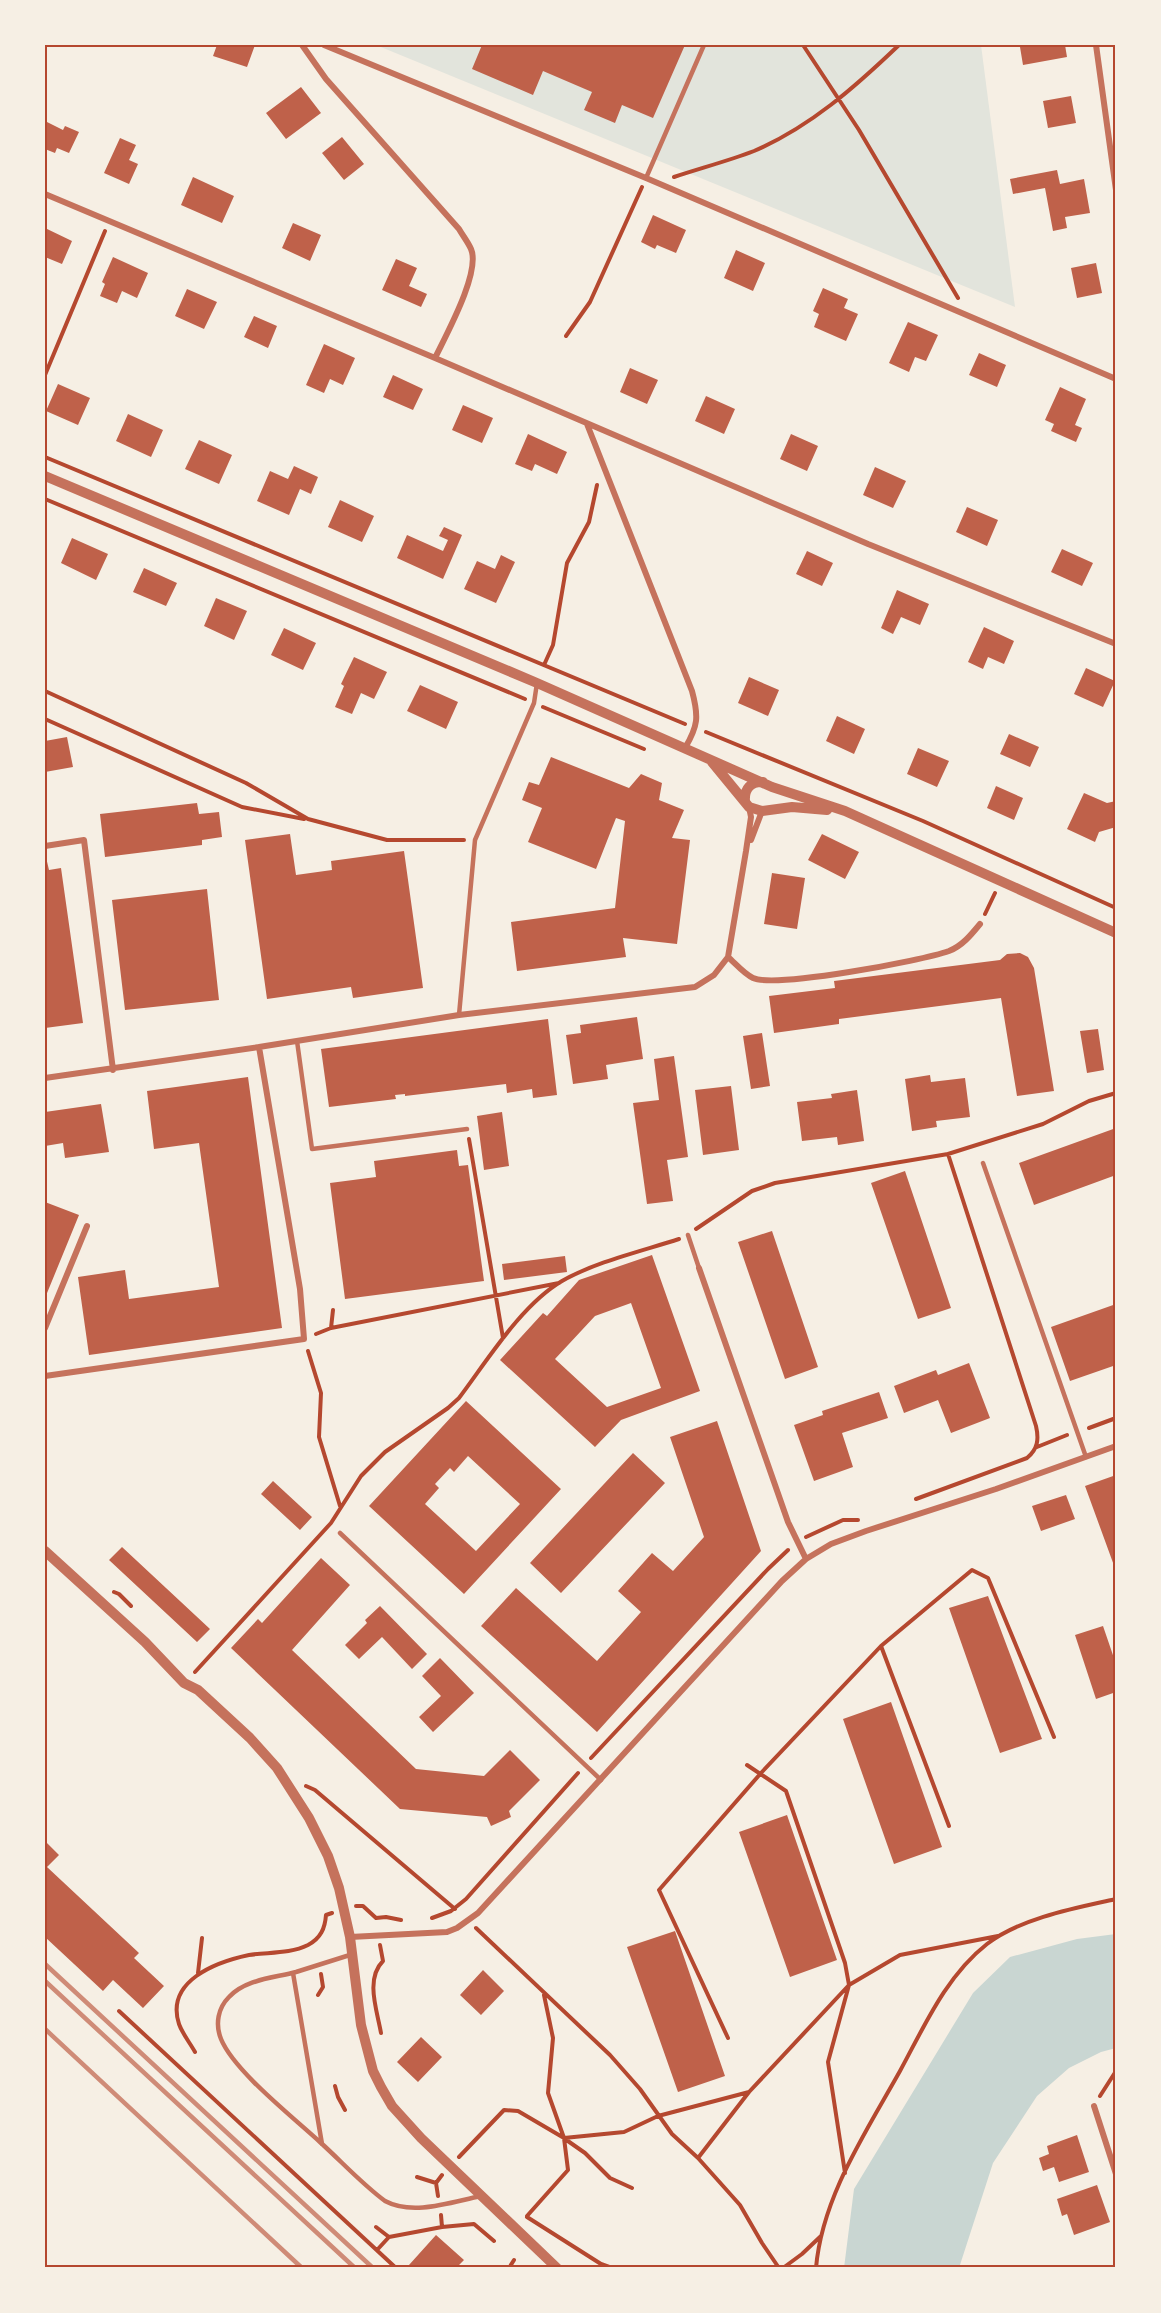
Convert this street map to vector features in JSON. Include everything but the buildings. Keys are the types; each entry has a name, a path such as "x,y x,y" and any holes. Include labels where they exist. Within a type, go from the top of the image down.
{"street":[{"path":"302,45 326,79 459,229 472,251 472,272 465,294 435,358"},
{"path":"324,45 646,178 1116,379"},
{"path":"1096,45 1116,190"},
{"path":"45,194 868,544 1116,644"},
{"path":"587,424 692,692 697,709 696,728 685,748"},
{"path":"45,476 537,683 767,784 845,811 1116,933"},
{"path":"710,760 747,804 765,810 792,807 845,811"},
{"path":"45,1078 113,1070 459,1015 695,987 714,975 728,957 751,818 745,796 749,786 754,782 767,784"},
{"path":"746,851 765,810 775,799 767,784"},
{"path":"45,846 84,840 113,1070"},
{"path":"728,957 753,978 769,980 803,978 872,968 951,951 970,936 980,924"},
{"path":"45,1376 304,1339 300,1290 259,1047"},
{"path":"45,1328 87,1226"},
{"path":"699,1268 797,1543 806,1559"},
{"path":"350,1937 447,1932 469,1921 782,1581 806,1559 831,1544 866,1531 996,1489 1116,1446"},
{"path":"45,1551 145,1642 184,1683 198,1690 250,1738 283,1777 309,1818 328,1856 345,1909 362,2025 373,2071 381,2087 392,2106 421,2138 557,2268"},
{"path":"1094,2106 1116,2174"}],"lane":[{"path":"646,178 704,45"},
{"path":"459,1015 475,840 534,703 537,683"},
{"path":"297,1041 312,1149 467,1129"},
{"path":"983,1163 1086,1457"},
{"path":"688,1234 699,1268"},
{"path":"340,1533 601,1780"},
{"path":"353,1954 293,1973 260,1980 238,1989 230,1995 220,2009 218,2030 221,2039 230,2055 251,2078 379,2197 393,2205 410,2208 482,2196"},
{"path":"293,1973 322,2144"}],"path":[{"path":"803,45 969,316"},
{"path":"657,183 754,151 813,119 860,83 899,45"},
{"path":"567,336 590,302 646,178"},
{"path":"45,375 109,222"},
{"path":"45,457 923,821 1116,908"},
{"path":"537,683 553,645 567,563 589,522 602,462"},
{"path":"45,499 654,753"},
{"path":"45,691 246,783 308,819"},
{"path":"45,719 242,807 308,819 387,840 475,840"},
{"path":"184,1683 331,1523 361,1476 385,1452 459,1398 503,1339 538,1301 560,1283 583,1270 688,1234 752,1191 776,1183 948,1154 1042,1124 1089,1101 1116,1093"},
{"path":"467,1129 503,1339"},
{"path":"905,1503 1027,1458 1034,1451 1038,1442 1036,1426 948,1154"},
{"path":"340,1507 319,1437 321,1393 304,1339 332,1328 560,1283"},
{"path":"332,1328 333,1310"},
{"path":"429,1918 444,1915 466,1899 585,1765 774,1563 797,1543 823,1528 843,1520 861,1520"},
{"path":"728,2038 659,1890 761,1773 880,1646 972,1569 988,1578 1054,1737"},
{"path":"880,1646 949,1826"},
{"path":"747,1765 786,1791 844,1963 849,1985 828,2062 845,2174"},
{"path":"283,1777 315,1790 469,1921 610,2055 640,2089 672,2134 698,2158 740,2205 762,2244 781,2268 802,2254 822,2236"},
{"path":"698,2158 749,2092 849,1985 900,1955 1001,1935 1063,1911 1116,1899"},
{"path":"195,2052 179,2025 177,2011 185,1986 198,1974 224,1962 248,1955 297,1949 309,1944 322,1933 326,1915 363,1906 376,1918 383,1961 377,1967 373,1979 381,2035"},
{"path":"376,1918 386,1917 405,1921"},
{"path":"816,2268 830,2210 864,2135 951,1982 976,1953 1001,1935"},
{"path":"198,1974 202,1938"},
{"path":"526,2216 567,2170 564,2138 548,2093 553,2038 544,1994"},
{"path":"119,2011 396,2268"},
{"path":"1094,2106 1116,2071"},
{"path":"335,2086 345,2110"},
{"path":"564,2138 624,2132 658,2116 749,2092"},
{"path":"462,2154 504,2110 518,2111 585,2153 610,2178 632,2188"},
{"path":"455,2147 470,2162"},
{"path":"417,2177 436,2183"},
{"path":"519,2209 526,2216 601,2264 612,2268"},
{"path":"442,2228 474,2223 494,2241"},
{"path":"377,2250 388,2237"},
{"path":"509,2268 514,2260"}],"shaded area":[{"path":"376,45 981,45 1015,307"},
{"path":"1116,1934 1116,2048 1101,2052 1069,2068 1037,2096 993,2163 959,2268 844,2268 854,2189 973,1993 1010,1957 1077,1939"}],"railway":[{"path":"45,1964 373,2268"},
{"path":"45,1981 355,2268"},
{"path":"45,2029 302,2268"}]}
